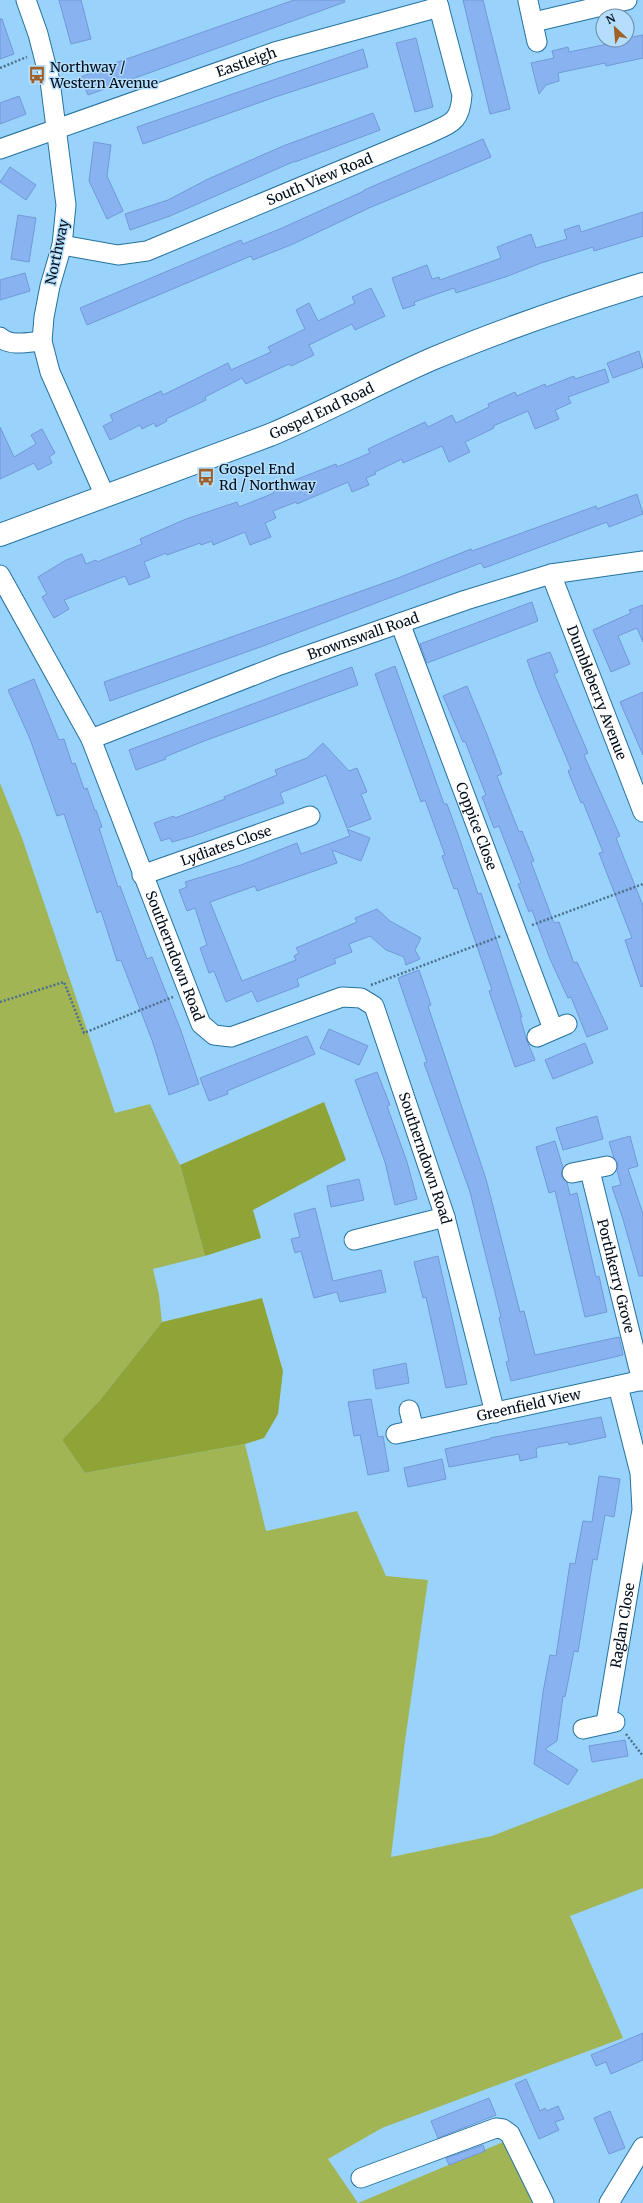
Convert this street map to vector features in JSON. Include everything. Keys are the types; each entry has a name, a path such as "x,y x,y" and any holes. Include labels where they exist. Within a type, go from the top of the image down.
{"main road":[{"name":"Gospel End Road","path":"0,535 276,432 430,360 480,339 540,316 643,284"}],"street":[{"name":"Northway","path":"26,0 50,81 66,206 62,245 49,294 42,341 50,372 105,496"},
{"path":"534,22 627,0"},
{"path":"528,1 534,22 537,42"},
{"name":"Eastleigh","path":"0,149 275,52 438,3"},
{"name":"South View Road","path":"62,245 118,255 148,251 454,122 461,107 462,95 438,3"},
{"path":"0,337 4,341 18,343 42,341"},
{"name":"Brownswall Road","path":"91,738 280,665 400,622 551,574 643,561"},
{"name":"Dumbleberry Avenue","path":"551,574 636,771 643,812"},
{"name":"Southerndown Road","path":"0,575 91,738 142,875 201,1024 214,1035 231,1036 342,997 361,998 374,1006 445,1217 495,1413"},
{"name":"Coppice Close","path":"400,622 552,1030"},
{"name":"Lydiates Close","path":"142,875 310,816"},
{"name":"Porthkerry Grove","path":"590,1170 642,1380"},
{"path":"354,1240 445,1217"},
{"name":"Greenfield View","path":"409,1410 405,1432 642,1380"},
{"name":"Raglan Close","path":"610,1723 642,1510 640,1473 618,1386"},
{"path":"583,1729 610,1723"},
{"path":"361,2178 496,2128 503,2129 510,2134 544,2203"},
{"path":"609,2203 643,2147"}],"path":[{"path":"0,68 42,52"},
{"path":"0,1002 64,982 84,1032 188,991"},
{"path":"610,1723 643,1756"}],"green space":[{"path":"0,783 22,838 115,1113 150,1104 180,1165 205,1256 153,1269 159,1295 162,1322 100,1400 62,1440 85,1473 245,1444 266,1531 357,1511 386,1576 428,1580 405,1741 391,1857 492,1836 643,1778 643,1888 570,1916 623,2038 382,2128 328,2159 358,2203 0,2203"},
{"path":"324,1102 346,1160 253,1210 261,1238 205,1256 180,1165"},
{"path":"262,1298 283,1371 278,1414 264,1438 245,1444 85,1473 62,1440 100,1400 162,1322"},
{"path":"508,2140 541,2203 358,2203"}],"building":[{"path":"59,0 81,0 91,39 71,44"},
{"path":"294,0 344,0 345,2 88,95 81,77 118,62"},
{"path":"463,0 483,0 510,109 490,114"},
{"path":"0,19 2,19 14,54 0,59"},
{"path":"643,35 643,58 606,66 605,63 558,73 559,81 546,85 539,94 531,63 554,58 552,51 568,47 569,52 595,47 595,48 635,48 635,36"},
{"path":"416,38 433,107 415,112 396,43"},
{"path":"363,49 368,67 275,97 143,144 137,127"},
{"path":"19,96 26,114 0,124 0,103"},
{"path":"373,113 380,130 295,161 170,216 130,230 125,214 168,200 208,179 283,146"},
{"path":"483,139 491,157 369,208 293,244 253,260 251,256 87,325 80,308 241,240 243,244 282,228 364,190"},
{"path":"94,142 111,145 107,176 123,211 107,219 89,181"},
{"path":"10,167 36,185 26,200 0,182"},
{"path":"643,212 643,236 594,251 593,247 541,263 508,276 456,293 454,288 414,302 415,305 403,309 392,278 427,265 432,279 439,277 440,280 501,258 497,247 531,234 536,248 567,239 564,230 579,225 581,232"},
{"path":"18,215 36,218 29,262 11,259"},
{"path":"25,273 30,291 0,300 0,280"},
{"path":"371,288 385,316 355,330 352,324 309,345 314,355 291,366 289,364 246,384 242,378 205,397 206,400 166,419 167,421 156,427 154,423 142,429 140,425 110,440 103,426 113,421 110,415 161,391 163,395 228,363 231,370 271,352 268,347 305,329 296,310 309,303 318,321 355,303 352,297"},
{"path":"639,351 643,367 613,378 607,363"},
{"path":"605,369 609,382 568,397 571,403 555,410 559,419 535,429 528,411 493,426 494,428 465,442 470,452 449,462 442,446 403,463 402,459 375,472 376,474 366,478 369,485 352,492 348,482 297,504 296,502 273,511 276,518 265,523 271,537 250,545 245,532 213,545 212,541 201,545 200,543 167,555 166,553 144,562 150,577 129,585 125,576 64,600 69,609 54,618 42,597 47,594 38,577 66,560 82,554 86,564 96,560 97,562 142,544 140,539 186,519 237,502 239,507 274,493 272,489 336,464 337,467 370,453 368,449 425,422 428,427 452,415 456,423 489,407 488,404 515,392 517,396 545,384 546,387 574,376 575,379"},
{"path":"0,427 14,457 36,444 31,435 42,429 55,453 49,457 52,463 38,470 34,463 0,479"},
{"path":"637,494 643,514 609,527 607,522 484,568 481,563 263,646 110,701 104,682 398,578 471,549 472,551 596,506 597,509"},
{"path":"532,602 538,621 427,663 420,644"},
{"path":"643,605 643,642 637,628 618,636 630,664 611,672 593,630 631,613 629,610"},
{"path":"550,652 558,672 554,674 588,753 584,755 620,836 616,838 643,906 643,986 641,987 625,940 632,938 599,853 603,852 583,802 581,803 568,771 571,769 537,688 527,660"},
{"path":"395,666 444,804 447,804 478,894 481,893 522,1017 520,1017 527,1041 535,1060 515,1067 489,991 492,990 457,888 454,889 442,856 445,855 425,800 421,802 375,674"},
{"path":"352,667 358,685 204,741 165,757 166,759 136,770 129,750"},
{"path":"34,679 59,740 64,739 72,764 75,763 84,789 87,788 95,811 96,810 102,827 99,828 118,887 120,886 147,959 152,957 181,1031 199,1084 169,1095 152,1040 121,960 117,961 101,911 97,913 64,814 57,816 30,739 8,690"},
{"path":"467,686 502,774 497,776 519,832 522,831 534,861 531,862 554,923 559,922 574,963 577,962 608,1029 587,1037 571,997 568,998 550,959 532,910 529,912 518,884 521,883 499,826 494,828 482,797 486,795 465,741 463,742 443,696"},
{"path":"643,692 643,755 620,702"},
{"path":"323,743 349,771 357,768 367,792 361,794 371,819 347,828 326,775 280,793 284,803 193,836 172,842 170,838 161,841 154,823 174,816 175,818 225,799 224,797 277,775 275,770 307,758"},
{"path":"347,829 370,838 361,861 332,850 337,863 257,891 255,886 210,902 242,981 296,960 294,956 299,953 296,948 357,922 355,918 377,909 390,921 421,938 415,950 420,959 406,965 404,957 386,950 370,936 349,944 352,952 334,959 336,963 297,979 299,986 257,1002 252,991 226,1002 214,971 209,973 200,948 207,945 195,908 187,911 179,890 187,887 185,882 241,865 297,843 301,854 350,836"},
{"path":"419,970 431,1005 428,1006 486,1179 520,1312 524,1311 535,1355 619,1337 623,1355 511,1381 506,1362 509,1361 499,1318 501,1317 470,1192 424,1063 427,1062 398,978"},
{"path":"329,1029 368,1046 359,1065 320,1048"},
{"path":"307,1036 315,1054 227,1091 228,1094 209,1101 200,1078"},
{"path":"585,1043 593,1063 553,1079 545,1060"},
{"path":"377,1072 390,1105 387,1106 407,1162 417,1199 395,1205 385,1162 355,1080"},
{"path":"597,1116 603,1139 563,1150 556,1128"},
{"path":"630,1136 638,1166 628,1169 643,1214 643,1276 639,1276 623,1219 612,1187 621,1185 617,1170 618,1163 614,1158 609,1142"},
{"path":"555,1141 563,1168 561,1176 567,1182 570,1195 577,1193 596,1277 599,1276 607,1312 585,1317 555,1191 549,1193 536,1147"},
{"path":"359,1179 364,1200 331,1207 327,1186"},
{"path":"315,1208 333,1281 381,1270 386,1292 340,1302 337,1292 314,1298 301,1251 295,1253 291,1239 300,1237 294,1214"},
{"path":"438,1256 467,1384 446,1388 426,1297 423,1298 414,1262"},
{"path":"406,1363 409,1383 376,1389 373,1370"},
{"path":"371,1399 378,1437 383,1436 389,1471 368,1475 360,1435 354,1436 348,1402"},
{"path":"601,1417 606,1437 569,1445 568,1442 539,1447 536,1449 537,1457 520,1461 519,1454 449,1467 445,1449 490,1438"},
{"path":"442,1459 446,1479 408,1487 404,1468"},
{"path":"599,1476 620,1479 614,1517 605,1515 597,1560 593,1559 578,1652 574,1651 565,1697 563,1696 557,1741 545,1749 578,1770 568,1785 534,1764 543,1692 550,1655 556,1656 570,1563 575,1564 583,1521 592,1522"},
{"path":"625,1740 628,1756 592,1762 589,1746"},
{"path":"643,2033 643,2060 611,2074 606,2062 596,2066 591,2055"},
{"path":"526,2079 540,2111 545,2108 547,2111 558,2106 564,2119 555,2122 559,2130 539,2139 515,2084"},
{"path":"489,2098 496,2115 438,2138 431,2121"},
{"path":"610,2111 625,2148 609,2154 594,2118"},
{"path":"483,2145 485,2151 449,2165 446,2158"}],"place":[{"name":"Northway / Western Avenue","path":"37,75"},
{"name":"Gospel End Rd / Northway","path":"206,477"}]}
